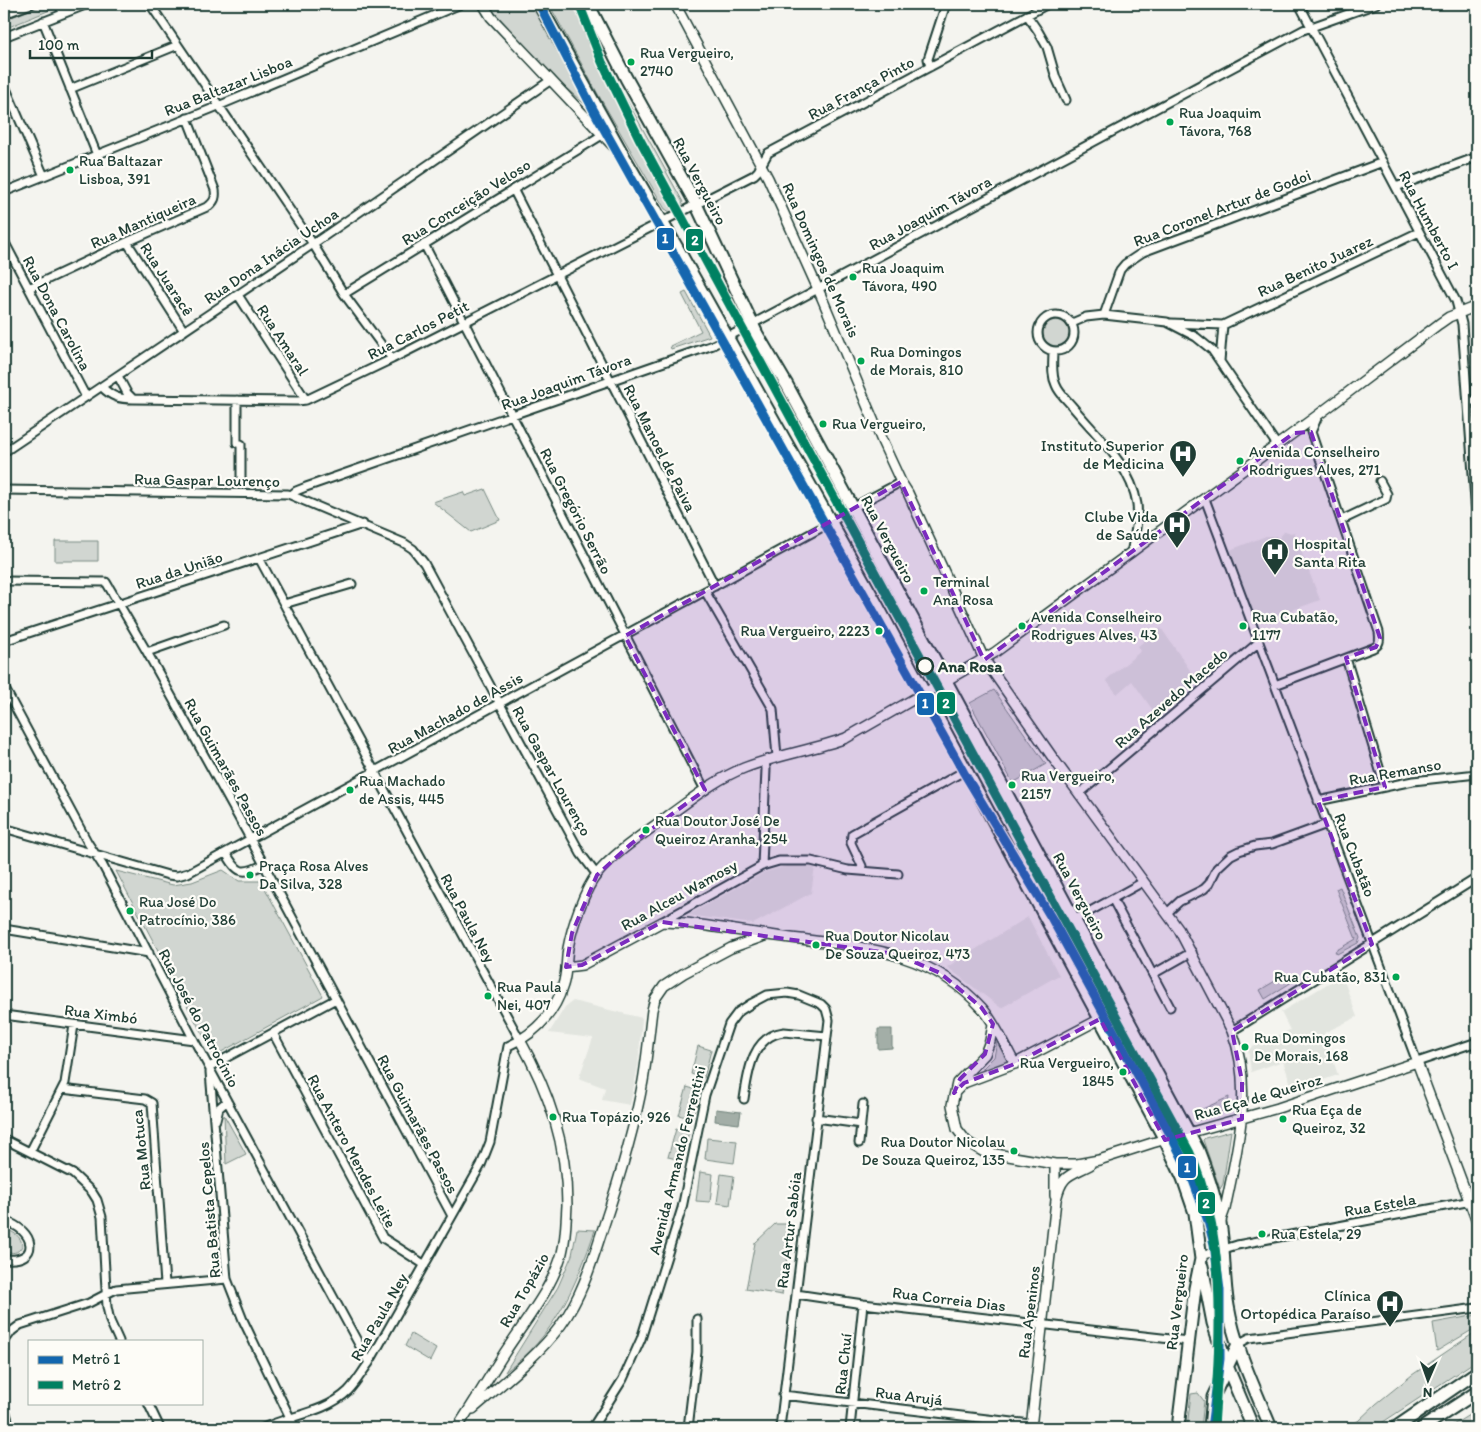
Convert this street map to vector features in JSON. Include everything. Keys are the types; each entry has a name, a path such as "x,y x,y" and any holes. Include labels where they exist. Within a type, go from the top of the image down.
{"main road":[{"name":"Rua Vergueiro","path":"539,4 623,156 728,337 925,693 1165,1140 1183,1178 1198,1229 1201,1258 1195,1288 1178,1428"},
{"name":"Rua Vergueiro","path":"588,4 626,78 696,204 752,325 787,385 1204,1164 1220,1223 1228,1305 1238,1344 1271,1428"},
{"path":"1201,1258 1211,1315 1227,1366 1253,1428"},
{"path":"1210,1428 1213,1397 1238,1344"},
{"path":"1396,1428 1477,1372"},
{"path":"1422,1428 1477,1392"}],"street":[{"path":"4,14 30,4"},
{"path":"58,4 64,13"},
{"path":"4,36 88,4"},
{"path":"150,4 313,244 344,294 392,359"},
{"name":"Rua Baltazar Lisboa","path":"4,192 461,4"},
{"name":"Rua Vergueiro","path":"483,4 490,17 623,156"},
{"name":"Rua Domingos de Morais","path":"675,4 762,164 901,482 908,492 984,659 1079,794 1167,913 1192,952 1232,1031 1238,1049 1242,1081 1242,1119 1225,1209 1220,1223"},
{"path":"930,67 928,59 946,4"},
{"name":"Rua França Pinto","path":"696,204 754,175 768,154 1048,4"},
{"name":"Rua Humberto I","path":"1299,4 1456,301 1459,313 1475,459 1477,528"},
{"name":"Rua Joaquim Távora","path":"291,495 306,487 704,348 752,325 1036,171 1312,26 1376,4"},
{"path":"1027,16 1047,47 1056,78 1066,100"},
{"path":"43,22 96,155"},
{"path":"70,89 178,45"},
{"name":"Rua Dona Inácia Uchoa","path":"4,452 313,244 551,80"},
{"path":"4,84 44,176"},
{"name":"Rua Mantiqueira","path":"29,288 126,242 209,206 213,202 216,196 215,190 187,118"},
{"name":"Rua Conceição Veloso","path":"344,294 602,134"},
{"path":"1396,186 1477,156"},
{"name":"Rua Coronel Artur de Godoi","path":"1104,314 1120,270 1125,264 1143,252 1383,162"},
{"name":"Rua Manoel de Paiva","path":"513,189 715,586"},
{"name":"Rua Carlos Petit","path":"102,387 115,398 306,400 392,359 696,204"},
{"name":"Rua Benito Juarez","path":"1223,325 1419,232"},
{"name":"Rua Dona Carolina","path":"4,242 86,397"},
{"name":"Rua Juaracê","path":"126,242 184,331"},
{"name":"Rua Gregório Serrão","path":"424,244 705,790"},
{"name":"Rua Amaral","path":"238,294 306,400"},
{"path":"520,1040 535,1031 550,1014 559,996 564,984 572,932 585,898 597,875 610,861 631,844 729,774 765,760 822,747 846,738 984,659 1024,632 1205,499 1439,324 1477,306"},
{"path":"1072,323 1086,317 1104,314 1167,322 1223,325 1220,361"},
{"path":"1057,315 1065,317 1072,323 1074,331 1072,341 1065,348 1053,351 1046,348 1039,340 1038,329 1047,317 1057,315"},
{"path":"1167,322 1206,344 1212,350 1277,445"},
{"path":"1053,351 1053,374 1056,386 1117,460 1134,490 1137,506 1131,553"},
{"path":"118,376 126,394 133,399"},
{"path":"237,400 237,443 241,444 241,480"},
{"path":"1468,401 1477,400"},
{"path":"1275,685 1376,646 1380,638 1312,432 1318,415"},
{"path":"1294,433 1312,432"},
{"path":"1342,520 1386,499 1387,494 1380,481"},
{"name":"Rua Machado de Assis","path":"4,828 168,875 178,876 188,873 625,636 901,482"},
{"name":"Rua Gaspar Lourenço","path":"4,490 284,494 291,495 363,524 404,543 420,556 581,854 597,875"},
{"name":"Rua Cubatão","path":"1205,499 1417,1062 1474,1201 1477,1222"},
{"name":"Rua da União","path":"4,641 363,524"},
{"name":"Rua Paula Ney","path":"259,558 520,1040 508,1046 486,1152 369,1363 349,1390 331,1404 263,1428"},
{"name":"Rua Guimarães Passos","path":"4,581 106,582 147,652 250,840 452,1216"},
{"path":"284,604 352,584"},
{"path":"705,591 773,709 777,757"},
{"path":"147,652 224,625"},
{"name":"Rua Azevedo Macedo","path":"1079,794 1258,642"},
{"path":"1346,658 1385,787"},
{"name":"Rua José do Patrocínio","path":"4,687 369,1363"},
{"path":"762,866 765,760"},
{"path":"860,871 862,866 851,843 852,834 966,770"},
{"name":"Rua Remanso","path":"1318,800 1413,781 1477,774"},
{"path":"1167,913 1180,901 1204,888 1217,868 1231,855 1255,846 1272,844 1327,824"},
{"path":"226,853 240,871 248,872 263,865"},
{"name":"Rua Alceu Wamosy","path":"566,967 582,965 762,866 779,861 811,860 848,870 898,874"},
{"path":"1232,1031 1477,878"},
{"path":"1074,920 1143,882"},
{"path":"1112,900 1170,1007"},
{"path":"662,922 686,923 858,947 896,954 915,960 940,973 981,1007 993,1024 1015,1064"},
{"path":"4,929 149,953"},
{"path":"465,1416 507,1380 544,1344 560,1326 576,1302 589,1270 618,1184 629,1144 642,1084 655,999 664,986 684,973 731,948 767,935"},
{"path":"1153,974 1192,952"},
{"name":"Avenida Armando Ferrentini","path":"592,1428 623,1379 646,1322 682,1208 705,1095 729,1024 738,1012 752,1002 767,995 787,993 814,1001 826,1009 828,1020 827,1036"},
{"path":"210,1068 336,999"},
{"name":"Rua Ximbó","path":"4,1016 194,1040"},
{"path":"954,1094 964,1083 1015,1064 1100,1018"},
{"path":"30,1152 65,1084 74,1024"},
{"path":"993,1024 990,1042 985,1054 960,1079 954,1094 952,1105 954,1117 958,1129 967,1142 984,1152 1055,1164 1077,1164 1099,1160"},
{"path":"744,1099 752,1059 766,1038 778,1032 827,1036"},
{"name":"Rua Antero Mendes Leite","path":"273,1033 383,1238 425,1265"},
{"name":"Rua Artur Sabóia","path":"780,1428 827,1036"},
{"name":"Rua Topázio","path":"457,1428 541,1298 562,1253 566,1225 566,1172 563,1150 556,1120 520,1040"},
{"name":"Rua Eça de Queiroz","path":"1099,1160 1278,1108 1477,1042"},
{"name":"Rua Batista Cepelos","path":"210,1068 228,1279 243,1320 288,1418 295,1428"},
{"name":"Rua Motuca","path":"62,1090 145,1099 152,1103 166,1284"},
{"name":"Rua Batista Cepelos","path":"215,1125 219,1108 227,1101"},
{"path":"859,1143 863,1104"},
{"path":"816,1118 861,1124"},
{"path":"4,1139 77,1177 98,1200 102,1217 105,1295 108,1314 120,1340"},
{"name":"Rua Apeninos","path":"1031,1426 1058,1191 1065,1178 1099,1160"},
{"name":"Rua Apeninos","path":"1055,1164 1056,1200"},
{"name":"Rua Estela","path":"1201,1258 1237,1245 1474,1201"},
{"path":"4,1221 23,1230 30,1242 30,1248 27,1254 16,1260 4,1259"},
{"path":"4,1342 12,1331 20,1325 89,1303 116,1289 228,1279"},
{"name":"Rua Correia Dias","path":"796,1294 863,1304 1188,1341"},
{"name":"Rua Chuí","path":"850,1428 863,1304"},
{"path":"1238,1344 1249,1338 1477,1308"},
{"path":"688,1428 697,1352 697,1319"},
{"path":"496,1367 495,1377 507,1380"},
{"name":"Rua Arujá","path":"784,1395 1031,1426"},
{"path":"148,1404 160,1428"},
{"path":"4,1406 10,1428"}],"highlighted area":[{"path":"1311,432 1380,638 1376,647 1346,658 1385,787 1318,801 1372,944 1232,1031 1242,1081 1242,1119 1165,1140 1100,1019 1012,1065 964,1083 954,1093 960,1079 985,1054 993,1024 981,1007 940,973 896,954 662,922 582,965 566,967 572,933 597,875 631,844 705,790 625,636 901,482 984,660 1294,433"}],"shaded area":[{"path":"45,4 55,8 4,29 4,20"},
{"path":"487,4 531,4 575,75 589,108 543,68 494,18"},
{"path":"549,4 577,4 612,73 683,202 681,207 670,212 665,209 599,96"},
{"path":"686,292 710,336 671,349 670,346 701,331 682,294"},
{"path":"1056,320 1065,324 1069,333 1065,342 1056,346 1047,342 1043,333 1047,324"},
{"path":"485,489 500,520 471,532 433,502 463,492 465,496"},
{"name":"Hospital Santa Rita","path":"1285,531 1294,532 1302,547 1301,551 1320,600 1257,623 1230,550 1266,536 1276,536 1278,539"},
{"path":"55,541 98,541 98,561 55,561"},
{"path":"1161,628 1198,682 1157,716 1132,681 1117,694 1106,680 1141,651 1138,646"},
{"path":"994,690 1046,764 1013,783 970,703"},
{"path":"791,865 815,867 811,893 753,924 688,915 765,872"},
{"path":"223,870 239,881 261,881 323,996 214,1056 116,871 173,885 192,882"},
{"path":"1340,887 1360,938 1358,943 1337,954 1335,951 1356,939 1336,889"},
{"path":"1028,917 1059,975 1001,1008 947,967"},
{"path":"1287,974 1292,982 1265,999 1260,990"},
{"path":"1342,975 1357,1017 1324,1033 1338,1075 1293,1090 1283,1061 1251,1072 1248,1049 1290,1030 1281,1012"},
{"path":"573,1001 642,1018 638,1066 630,1105 602,1100 605,1088 579,1078 593,1038 549,1033 565,1007"},
{"path":"878,1029 892,1029 892,1048 878,1049"},
{"path":"997,1042 1008,1059 1007,1062 983,1071 983,1068 994,1057"},
{"path":"698,1046 711,1050 704,1078 691,1074"},
{"path":"687,1087 700,1091 692,1119 679,1115"},
{"path":"1229,1097 1226,1110 1199,1120 1196,1112"},
{"path":"716,1109 741,1112 739,1124 715,1121"},
{"path":"224,1115 246,1154 226,1164"},
{"path":"676,1129 689,1132 681,1160 668,1157"},
{"path":"1231,1131 1223,1184 1220,1189 1203,1140"},
{"path":"707,1138 737,1141 734,1163 705,1159"},
{"path":"700,1172 713,1174 710,1202 696,1201"},
{"path":"721,1174 734,1176 730,1205 717,1203"},
{"path":"775,1224 791,1224 782,1295 746,1289 755,1243"},
{"path":"4,1229 13,1233 22,1242 22,1246 17,1252 4,1252"},
{"path":"577,1229 595,1230 572,1290 562,1309 537,1343 505,1372 558,1287 572,1255"},
{"path":"1477,1315 1477,1327 1437,1351 1433,1323"},
{"path":"1477,1331 1477,1360 1374,1428 1341,1428 1358,1421 1412,1375"},
{"path":"411,1334 436,1349 430,1361 405,1346"},
{"path":"1198,1393 1204,1401 1201,1428 1187,1428 1191,1394"},
{"path":"1477,1410 1477,1428 1448,1428"}],"metro line":[{"name":"1","path":"539,4 594,111 964,773 1052,919 1191,1175 1208,1221 1214,1244 1220,1290 1220,1359 1211,1428"},
{"name":"2","path":"579,4 602,62 639,138 1190,1153 1202,1186 1211,1220 1216,1254 1219,1323 1214,1428"}],"place":[{"name":"Rua Vergueiro, 2740","path":"631,62"},
{"name":"Rua Joaquim Távora, 768","path":"1170,122"},
{"name":"Rua Baltazar Lisboa, 391","path":"70,170"},
{"name":"Rua Joaquim Távora, 490","path":"853,277"},
{"name":"Rua Domingos de Morais, 810","path":"861,361"},
{"name":"Rua Vergueiro,","path":"823,424"},
{"name":"Avenida Conselheiro Rodrigues Alves, 271","path":"1240,461"},
{"name":"Instituto Superior de Medicina","path":"1183,478"},
{"name":"Clube Vida de Saúde","path":"1177,549"},
{"name":"Hospital Santa Rita","path":"1275,576"},
{"name":"Terminal Ana Rosa","path":"924,591"},
{"name":"Avenida Conselheiro Rodrigues Alves, 43","path":"1022,626"},
{"name":"Rua Cubatão, 1177","path":"1243,626"},
{"name":"Rua Vergueiro, 2223","path":"879,631"},
{"name":"Ana Rosa","path":"925,666"},
{"name":"Rua Vergueiro, 2157","path":"1012,785"},
{"name":"Rua Machado de Assis, 445","path":"350,790"},
{"name":"Rua Doutor José De Queiroz Aranha, 254","path":"646,830"},
{"name":"Praça Rosa Alves Da Silva, 328","path":"250,875"},
{"name":"Rua José Do Patrocínio, 386","path":"130,911"},
{"name":"Rua Doutor Nicolau De Souza Queiroz, 473","path":"816,945"},
{"name":"Rua Cubatão, 831","path":"1396,977"},
{"name":"Rua Paula Nei, 407","path":"488,996"},
{"name":"Rua Domingos De Morais, 168","path":"1245,1047"},
{"name":"Rua Vergueiro, 1845","path":"1123,1072"},
{"name":"Rua Topázio, 926","path":"553,1117"},
{"name":"Rua Eça de Queiroz, 32","path":"1283,1119"},
{"name":"Rua Doutor Nicolau De Souza Queiroz, 135","path":"1014,1151"},
{"name":"Rua Estela, 29","path":"1262,1234"},
{"name":"Clínica Ortopédica Paraíso","path":"1390,1328"}]}
